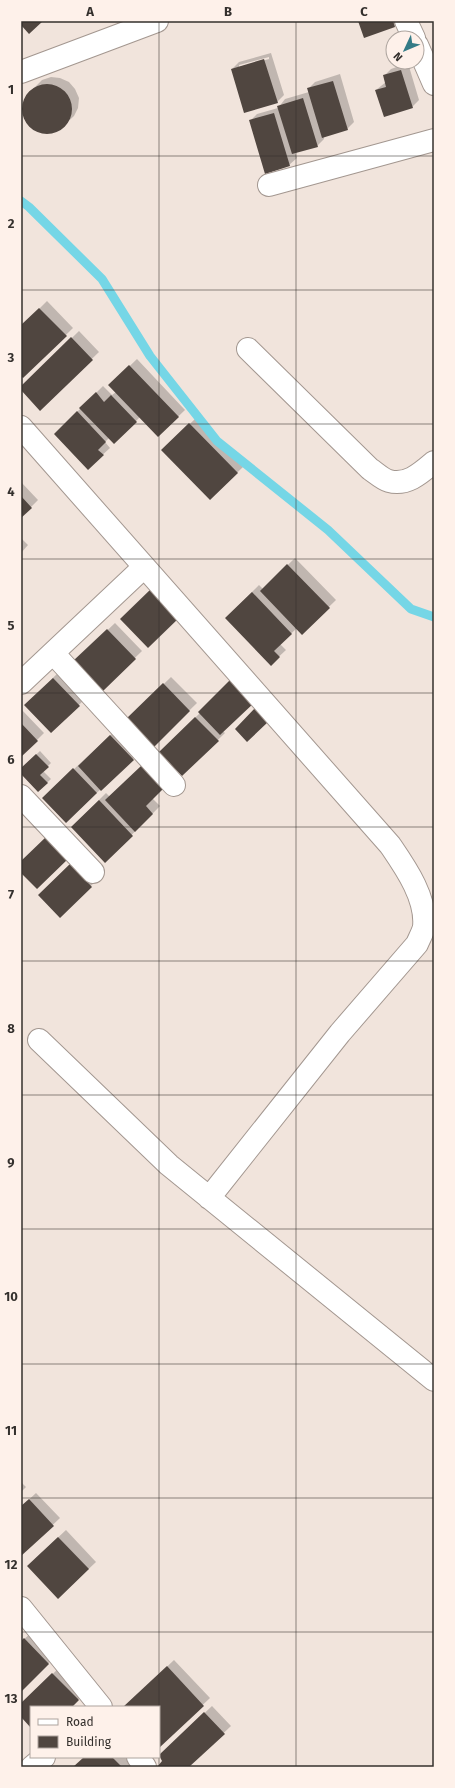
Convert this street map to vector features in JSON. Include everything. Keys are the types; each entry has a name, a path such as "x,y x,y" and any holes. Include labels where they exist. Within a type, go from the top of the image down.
{"street":[{"path":"21,72 157,21"},
{"path":"425,64 434,84"},
{"path":"270,185 434,140"},
{"path":"248,349 370,468 388,481 403,482 420,474 434,462"},
{"path":"23,433 144,567 390,845 412,878 422,908 424,927 417,944 340,1033 209,1198"},
{"path":"21,684 144,567"},
{"path":"53,653 174,785"},
{"path":"21,796 93,872"},
{"path":"39,1040 169,1165 434,1380"},
{"path":"21,1608 100,1706"},
{"path":"32,1767 43,1758"},
{"path":"139,1758 145,1767"}],"building":[{"path":"21,21 43,21 29,34 21,25"},
{"path":"358,21 393,21 395,27 364,38"},
{"path":"264,59 278,103 244,113 231,69"},
{"path":"401,70 413,108 384,117 375,90 386,87 383,75"},
{"path":"333,81 348,130 322,138 307,88"},
{"path":"47,84 57,86 65,91 70,99 72,109 70,119 65,127 57,132 47,134 37,132 29,127 24,119 22,109 24,99 29,91 37,86"},
{"path":"303,98 318,147 292,154 277,106"},
{"path":"274,113 290,166 265,174 249,120"},
{"path":"39,308 67,336 23,378 21,376 21,325"},
{"path":"71,337 93,360 40,411 21,390 21,386"},
{"path":"129,365 179,417 158,437 108,385"},
{"path":"96,392 104,402 111,395 137,422 114,444 79,408"},
{"path":"77,411 106,442 98,450 104,455 88,470 54,434"},
{"path":"189,423 238,473 210,500 161,450"},
{"path":"21,496 32,508 21,518"},
{"path":"287,564 330,608 302,635 260,591"},
{"path":"153,587 181,616 148,648 120,619"},
{"path":"252,592 292,634 274,651 280,657 271,666 225,618"},
{"path":"107,629 136,659 102,692 73,661"},
{"path":"53,678 80,706 51,733 24,705"},
{"path":"232,678 255,702 220,735 198,712"},
{"path":"163,683 190,711 154,747 126,719"},
{"path":"255,708 268,722 247,742 235,729"},
{"path":"195,717 219,741 182,776 159,752"},
{"path":"21,723 38,741 21,757"},
{"path":"110,735 134,760 101,791 78,766"},
{"path":"36,754 49,767 40,775 48,783 38,792 21,774 21,768"},
{"path":"141,766 163,789 146,806 153,814 135,832 105,800"},
{"path":"73,768 97,793 66,823 42,798"},
{"path":"99,800 133,836 105,863 71,827"},
{"path":"47,836 68,859 37,889 21,873 21,861"},
{"path":"70,864 92,887 60,918 38,895"},
{"path":"29,1499 54,1526 21,1556 21,1506"},
{"path":"58,1537 89,1569 58,1599 27,1566"},
{"path":"24,1638 49,1664 21,1692 21,1641"},
{"path":"167,1666 204,1706 160,1747 160,1706 124,1706"},
{"path":"52,1673 79,1700 73,1706 30,1706 30,1727 21,1717 21,1703"},
{"path":"204,1712 225,1734 189,1767 159,1767 158,1766 162,1761 160,1754"},
{"path":"83,1758 113,1758 122,1767 73,1767"}],"waterway":[{"path":"21,201 29,207 102,279 150,356 217,441 328,530 411,609 434,617"}]}
